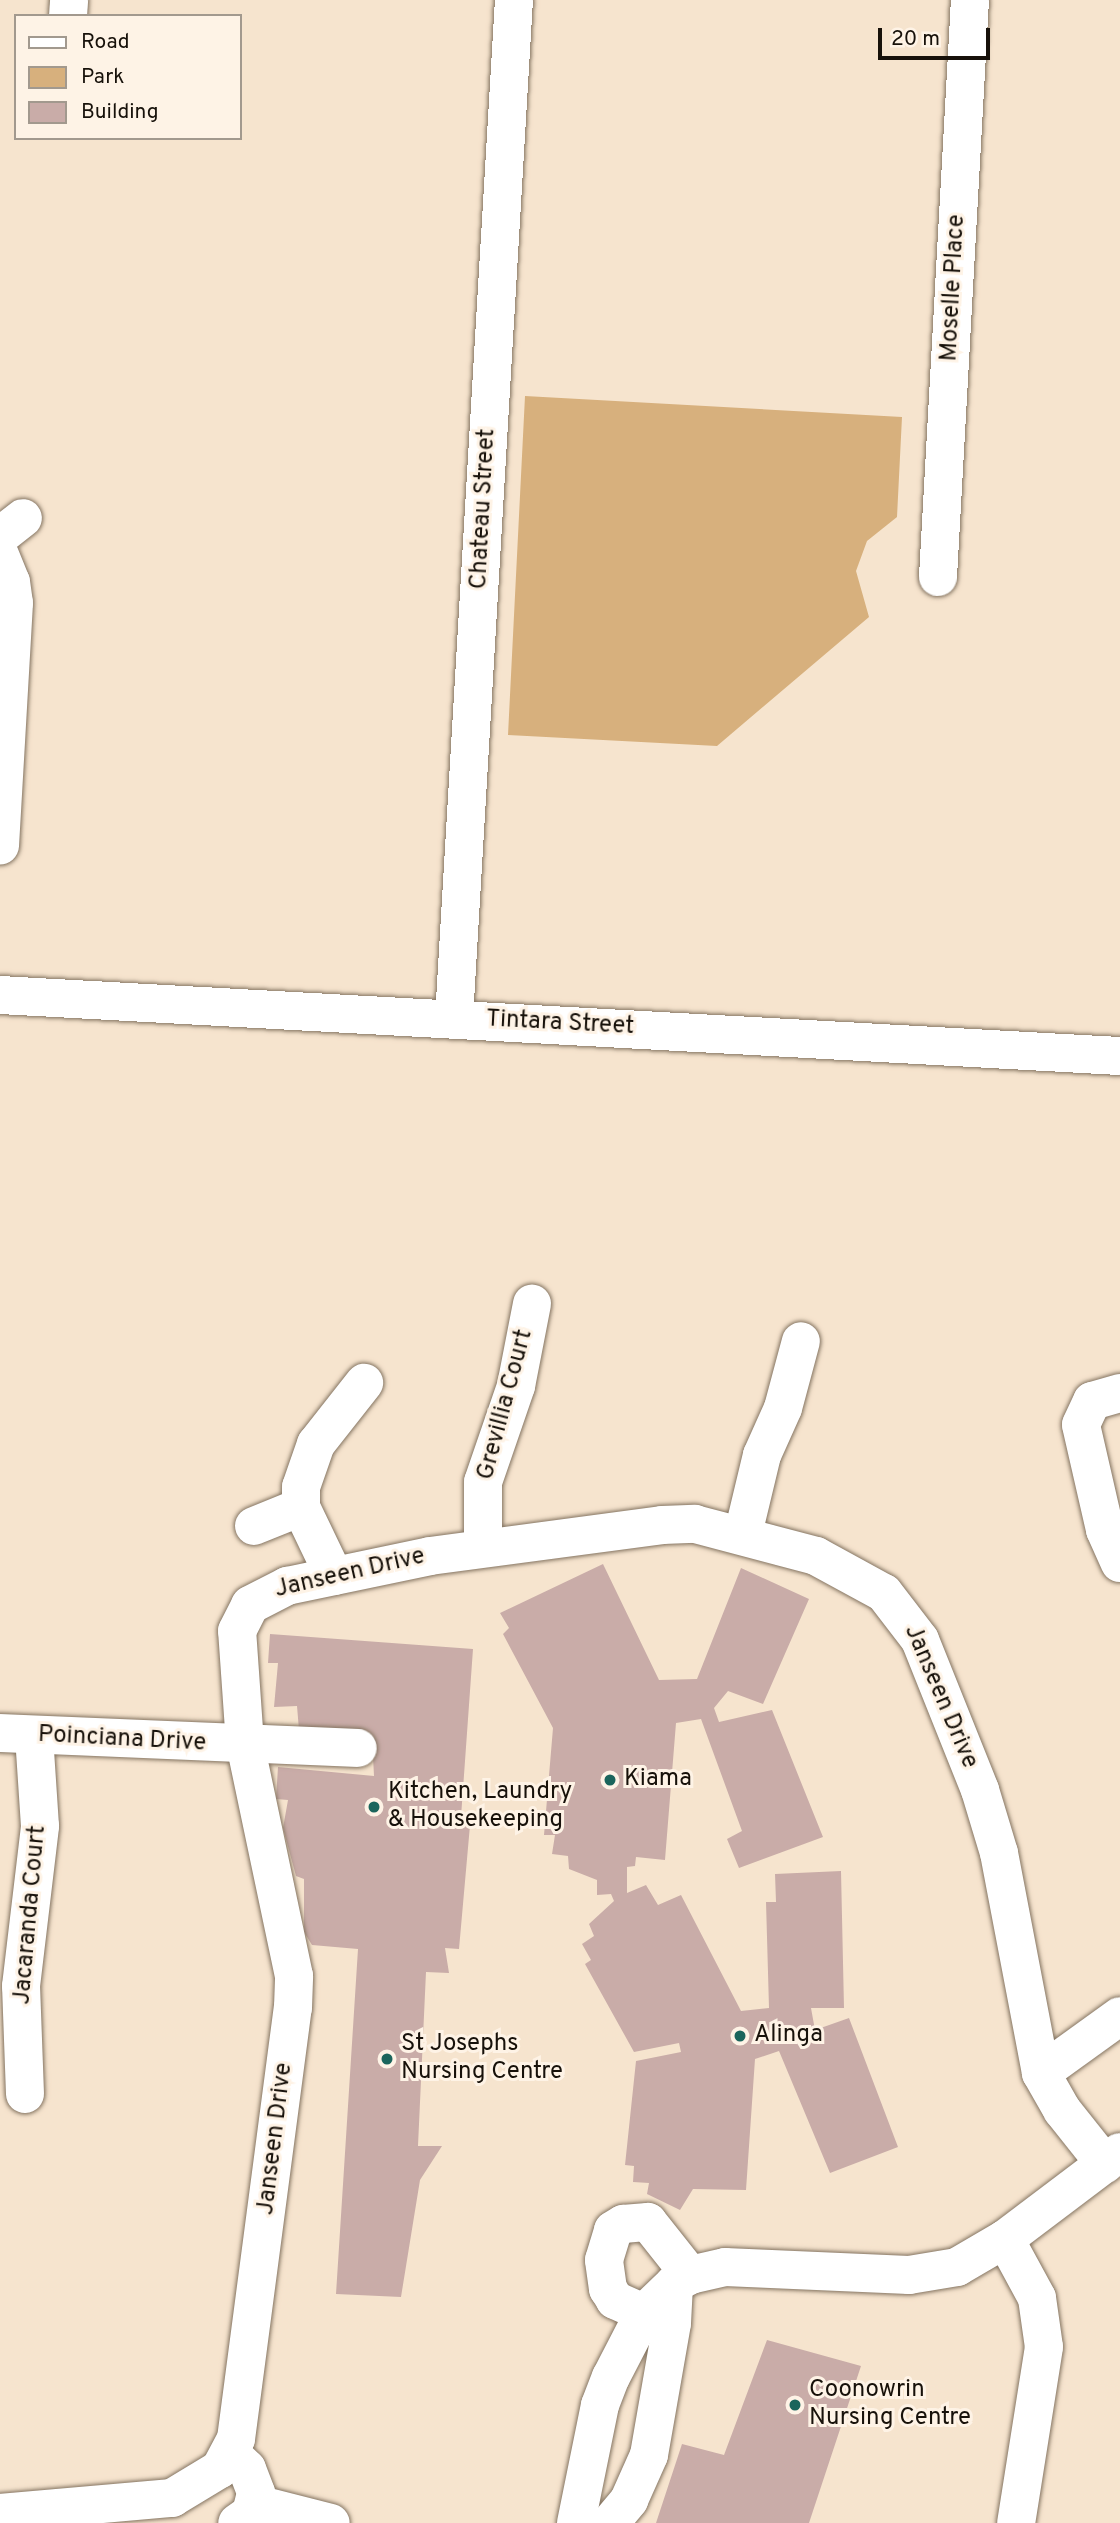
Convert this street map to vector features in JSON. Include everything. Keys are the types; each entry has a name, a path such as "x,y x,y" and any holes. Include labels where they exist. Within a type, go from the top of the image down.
{"street":[{"name":"Chateau Street","path":"454,1018 514,0"},
{"name":"Moselle Place","path":"938,577 970,0"},
{"path":"0,555 12,582 14,603 0,846"},
{"name":"Tintara Street","path":"0,995 1120,1056"},
{"name":"Grevillia Court","path":"483,1548 481,1504 487,1464 516,1386 532,1304"},
{"path":"743,1534 762,1455 783,1408 800,1341"},
{"path":"334,1576 301,1507 306,1465 364,1383"},
{"path":"1120,1393 1092,1401 1081,1425 1105,1530 1120,1563"},
{"path":"254,1527 301,1507"},
{"name":"Janseen Drive","path":"0,2513 84,2514 184,2510 230,2453 240,2420 293,2008 294,1976 285,1922 245,1744 237,1679 240,1618 264,1594 334,1576 483,1548 662,1525 695,1524 743,1534 816,1556 864,1579 905,1615 920,1640 980,1790 999,1853 1041,2073 1062,2110 1113,2158"},
{"name":"Poinciana Drive","path":"17,1735 358,1748"},
{"name":"Jacaranda Court","path":"17,1735 40,1826 21,1986 25,2094"},
{"path":"1041,2073 1120,2016"},
{"path":"576,2523 600,2405 643,2313 682,2280 725,2267 933,2273 977,2258 1113,2158"},
{"path":"611,2523 629,2500 649,2455 682,2280 648,2222 623,2224 613,2230 604,2260 608,2288 615,2300 643,2313"},
{"path":"1006,2239 1037,2298 1044,2347 1016,2523"},
{"path":"230,2453 247,2469 246,2513 331,2523"}],"green space":[{"path":"525,396 902,417 897,517 867,541 856,571 869,617 717,746 508,735"}],"building":[{"path":"603,1564 659,1680 697,1679 741,1568 809,1599 763,1704 728,1691 714,1708 719,1722 772,1710 823,1837 739,1868 727,1839 742,1831 701,1719 676,1723 665,1860 636,1857 635,1866 627,1867 627,1893 646,1885 658,1905 681,1895 741,2011 769,2008 766,1902 776,1902 775,1874 841,1871 844,2008 811,2008 815,2030 849,2018 898,2147 830,2173 779,2051 755,2059 746,2190 693,2189 680,2210 647,2194 649,2183 633,2182 634,2166 625,2165 636,2061 681,2052 679,2043 634,2052 585,1964 591,1960 582,1944 594,1936 589,1924 614,1901 611,1894 597,1895 597,1880 569,1869 568,1856 552,1854 555,1835 544,1835 553,1728 503,1634 509,1628 500,1613"},
{"name":"Kitchen, Laundry & Housekeeping","path":"270,1634 473,1649 461,1817 471,1814 459,1949 445,1948 449,1973 426,1972 418,2146 442,2146 420,2180 401,2297 336,2294 358,1949 312,1945 304,1932 304,1879 296,1876 283,1828 288,1800 276,1799 278,1767 374,1776 372,1737 299,1730 297,1706 274,1707 278,1663 268,1663"},
{"name":"Coonowrin Nursing Centre","path":"767,2340 861,2366 809,2523 656,2523 682,2444 724,2455"}],"place":[{"name":"Kiama","path":"610,1780"},
{"name":"Kitchen, Laundry & Housekeeping","path":"374,1807"},
{"name":"Alinga","path":"740,2036"},
{"name":"St Josephs Nursing Centre","path":"387,2059"},
{"name":"Coonowrin Nursing Centre","path":"795,2405"}]}
